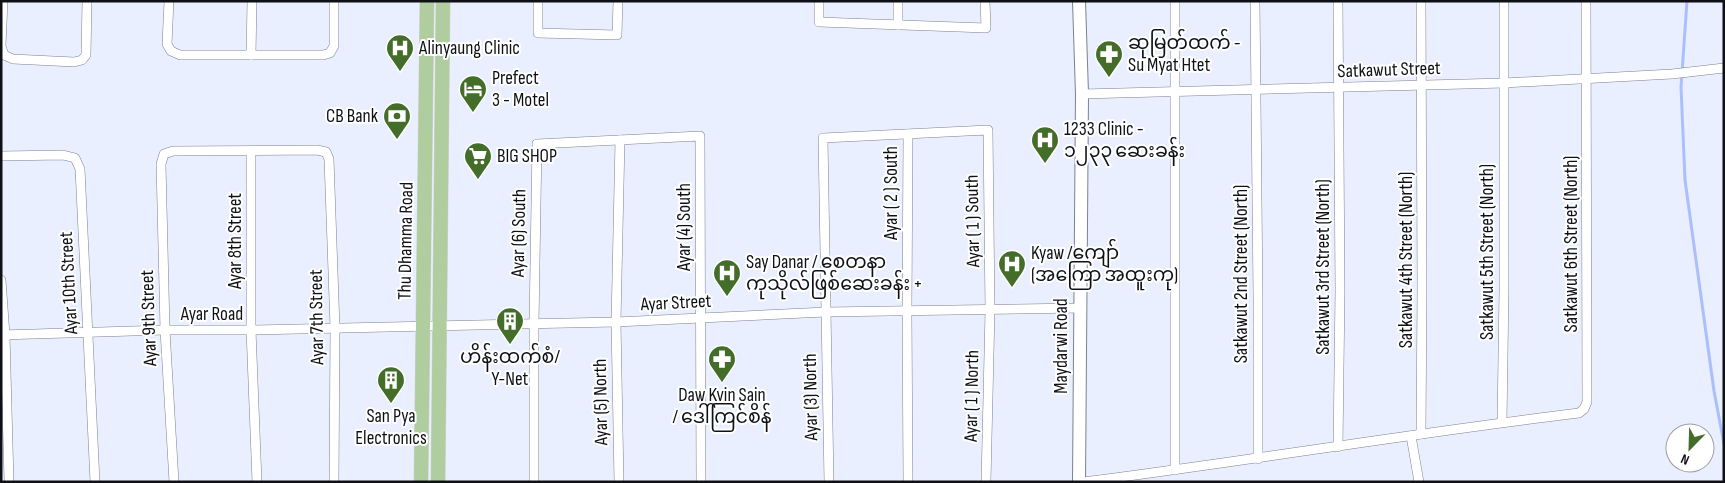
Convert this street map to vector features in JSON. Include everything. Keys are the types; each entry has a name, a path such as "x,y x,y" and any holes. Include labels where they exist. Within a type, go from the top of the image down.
{"main road":[{"name":"Thu Dhamma Road","path":"421,482 426,1"},
{"name":"Thu Dhamma Road","path":"438,482 444,1"}],"street":[{"path":"3,1 2,56 13,59 74,62 82,60 86,55 87,1"},
{"path":"168,1 167,44 170,52 180,55 323,55 330,53 334,46 334,1"},
{"path":"251,55 252,1"},
{"path":"538,1 538,33 617,35 618,1"},
{"path":"819,1 820,22 986,28 985,1"},
{"path":"898,1 898,25"},
{"name":"Maydarwi Road","path":"1080,1 1082,94 1081,482"},
{"path":"1175,1 1175,470"},
{"name":"Satkawut 2nd Street (North)","path":"1255,1 1258,458"},
{"name":"Satkawut 3rd Street (North)","path":"1338,1 1340,291 1338,447"},
{"name":"Satkawut 4th Street (North)","path":"1421,1 1421,434"},
{"name":"Satkawut 5th Street (North)","path":"1502,422 1504,1"},
{"name":"Satkawut 6th Street (North)","path":"1502,422 1579,413 1584,409 1587,402 1586,1"},
{"name":"Satkawut Street","path":"1082,94 1504,83 1672,74 1724,68"},
{"name":"Ayar ( 1 ) South","path":"908,134 988,130 990,311"},
{"name":"Ayar (3) North","path":"829,482 823,138 908,134"},
{"name":"Ayar ( 2 ) South","path":"908,134 908,482"},
{"name":"Ayar (4) South","path":"620,140 700,136 701,482"},
{"name":"Ayar (6) South","path":"534,482 537,144 620,140"},
{"name":"Ayar (5) North","path":"619,482 616,322 620,140"},
{"name":"Ayar 9th Street","path":"174,482 165,330 161,164 164,154 173,150 251,151"},
{"name":"Ayar 7th Street","path":"251,151 317,150 326,152 329,159 335,328 334,482"},
{"name":"Ayar 8th Street","path":"251,151 251,330 257,482"},
{"name":"Ayar 10th Street","path":"1,156 63,155 75,158 80,169 95,482"},
{"path":"1,280 8,482"},
{"name":"Ayar Street","path":"424,327 616,322 826,312 990,311 1080,308"},
{"name":"Ayar ( 1 ) North","path":"986,482 990,311"},
{"name":"Ayar Road","path":"3,335 165,330 424,327"},
{"path":"1081,482 1338,447 1502,422"},
{"path":"1411,436 1419,482"}],"waterway":[{"path":"1687,1 1681,87 1685,180 1714,391 1724,444"}],"place":[{"name":"Alinyaung Clinic","path":"400,72"},
{"name":"ဆုမြတ်ထက် - Su Myat Htet","path":"1109,78"},
{"name":"Prefect 3 - Motel","path":"473,113"},
{"name":"CB Bank","path":"397,140"},
{"name":"1233 Clinic - ၁၂၃၃ ဆေးခန်း","path":"1045,164"},
{"name":"BIG SHOP","path":"478,180"},
{"name":"Kyaw /ကျော် (အကြော အထူးကု)","path":"1012,288"},
{"name":"Say Danar / စေတနာ ကုသိုလ်ဖြစ်ဆေးခန်း +","path":"727,297"},
{"name":"ဟိန်းထက်စံ/ Y-Net","path":"510,345"},
{"name":"Daw Kyin Sain / ဒေါ်ကြင်စိန်","path":"722,383"},
{"name":"San Pya Electronics","path":"391,404"}]}
